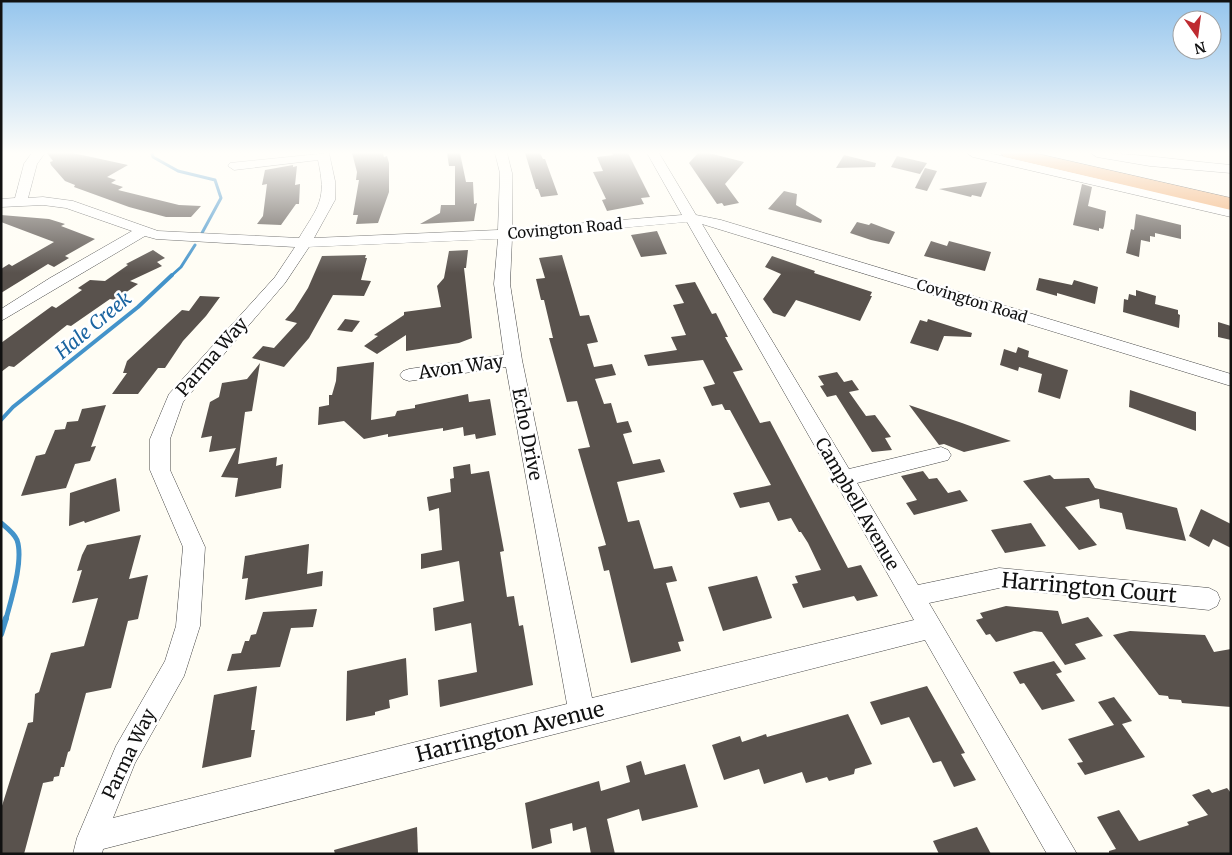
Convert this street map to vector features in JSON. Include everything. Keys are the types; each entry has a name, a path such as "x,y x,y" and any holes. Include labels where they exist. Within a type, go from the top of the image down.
{"highway":[{"path":"1167,193 1230,209"},
{"path":"1177,193 1230,209"}],"street":[{"path":"20,201 24,193"},
{"name":"Parma Way","path":"89,846 125,755 175,668 188,626 194,547 160,470 160,439 175,399 280,280 304,243 328,200 328,193"},
{"name":"Echo Drive","path":"506,193 502,284 513,360 582,713"},
{"name":"Campbell Avenue","path":"677,193 842,479 1062,854"},
{"path":"1156,193 1230,209"},
{"name":"Covington Road","path":"1,203 43,201 68,204 141,232 179,238 304,243 505,234 692,218 716,223 1231,380"},
{"path":"3,313 141,232"},
{"name":"Avon Way","path":"409,375 513,360"},
{"path":"842,479 941,455"},
{"name":"Harrington Court","path":"911,597 999,578 1209,599"},
{"name":"Harrington Avenue","path":"89,846 582,713 930,628"}],"building":[{"path":"90,193 130,193 179,205 201,206 191,217 166,217 129,207"},
{"path":"266,193 300,193 299,204 296,204 281,225 257,224 263,216"},
{"path":"357,193 389,193 378,223 356,224 358,215 353,215"},
{"path":"455,193 473,193 474,204 477,203 474,221 420,224 440,213 441,205 455,205"},
{"path":"539,193 557,193 558,195 541,197"},
{"path":"603,193 648,193 650,197 641,198 644,204 607,211 602,200 606,199"},
{"path":"709,193 732,193 739,203 724,206 722,203 717,204"},
{"path":"782,193 792,193 797,194 796,205 822,220 821,223 768,209"},
{"path":"955,193 983,193 981,197 972,195 971,197"},
{"path":"1080,193 1091,193 1088,206 1106,211 1103,229 1099,228 1099,231 1073,225"},
{"path":"1136,214 1181,225 1181,239 1155,233 1155,237 1150,236 1150,242 1141,240 1139,257 1126,253 1131,229 1134,230"},
{"path":"1,215 49,219 65,224 61,226 95,239 65,256 69,258 54,267 48,264 1,293 1,269 9,264 12,266 54,242 1,222"},
{"path":"857,222 869,225 871,223 895,232 889,244 871,240 850,233"},
{"path":"657,231 667,254 641,257 631,235"},
{"path":"931,241 947,246 949,241 991,252 985,271 924,256"},
{"path":"153,250 165,258 157,262 162,266 130,281 138,284 115,300 110,299 71,326 67,325 14,367 9,366 1,372 1,343 52,306 56,308 82,290 78,288 90,280 105,281 128,265 126,264"},
{"path":"468,250 466,268 464,268 472,338 459,343 406,351 406,335 377,354 364,346 378,336 374,335 404,315 404,312 441,307 437,286 444,278 449,251"},
{"path":"366,255 365,258 367,258 361,280 371,281 364,296 333,295 309,338 284,367 252,358 263,346 274,348 297,323 285,320 308,288 322,256"},
{"path":"562,255 580,316 589,315 598,342 587,344 594,367 612,364 616,375 595,379 604,404 611,403 617,423 628,421 632,432 623,434 633,464 660,459 665,472 617,482 628,522 639,520 654,569 672,566 677,581 666,583 684,641 678,642 681,651 631,663 609,570 604,571 598,547 606,545 578,449 590,447 577,401 567,402 549,338 553,338 544,300 541,300 536,279 545,278 539,258"},
{"path":"772,256 815,271 814,273 872,292 870,296 872,296 860,321 796,300 785,317 773,313 763,299 781,274 765,267"},
{"path":"1039,278 1072,285 1074,280 1098,287 1095,304 1057,293 1057,296 1036,290"},
{"path":"695,282 712,314 716,313 728,337 725,337 743,370 733,372 760,423 770,421 848,568 861,565 878,596 857,601 854,596 803,608 792,584 798,583 795,576 821,570 808,543 791,518 778,521 769,502 740,508 733,493 771,485 730,410 725,410 722,404 712,406 703,387 715,384 703,360 648,366 644,355 677,350 671,337 686,335 673,305 684,303 675,285"},
{"path":"1136,290 1156,296 1155,304 1178,310 1180,315 1179,328 1123,312 1124,299 1128,300 1129,294 1136,296"},
{"path":"200,296 220,297 206,316 183,341 165,368 158,368 138,394 112,394 127,373 123,373 127,361 182,310 189,311"},
{"path":"345,319 360,321 352,332 337,330"},
{"path":"928,319 972,333 971,337 944,336 938,351 910,343 920,320 927,322"},
{"path":"1218,322 1231,326 1231,340 1218,337"},
{"path":"1018,347 1029,351 1028,357 1068,370 1060,399 1038,392 1042,374 1019,367 1018,371 1000,365 1004,349 1016,353"},
{"path":"374,362 371,420 395,416 397,411 415,408 415,405 468,394 469,402 490,399 496,435 476,439 475,434 464,436 463,427 443,431 443,428 388,437 388,434 364,439 344,421 318,425 319,407 329,405 329,395 332,395 336,381 337,367"},
{"path":"260,363 252,411 245,412 238,464 277,457 276,466 283,464 281,488 235,497 238,478 221,477 236,448 209,452 212,436 201,438 210,402 219,397 222,383 247,379"},
{"path":"837,372 844,382 852,380 859,390 849,392 866,416 875,415 891,437 885,438 892,450 872,452 836,395 827,397 820,386 824,385 818,376"},
{"path":"1130,390 1196,412 1196,431 1129,407"},
{"path":"106,405 91,447 96,446 90,461 75,464 66,488 21,496 36,456 45,454 55,430 65,429 67,422 78,421 82,409"},
{"path":"909,405 1011,441 964,452 944,444 939,445"},
{"path":"470,464 471,474 489,471 504,551 500,552 507,597 514,596 519,626 523,625 533,685 440,707 438,680 477,672 471,623 435,631 433,608 464,601 459,561 421,569 421,554 442,550 439,508 429,511 427,497 451,492 450,479 454,478 453,467"},
{"path":"923,471 929,479 937,478 948,493 960,490 968,501 914,515 906,503 917,500 901,476"},
{"path":"1050,475 1054,479 1089,478 1095,488 1177,508 1186,541 1126,529 1122,513 1100,508 1099,499 1065,507 1097,545 1079,550 1023,481"},
{"path":"116,478 120,511 85,523 84,521 69,526 70,493"},
{"path":"1201,509 1231,524 1231,548 1213,539 1209,547 1189,536"},
{"path":"1031,523 1046,546 1005,553 991,530"},
{"path":"141,535 129,579 148,575 138,619 128,621 111,688 86,693 64,767 61,767 59,776 54,777 53,781 43,783 24,854 1,854 1,809 28,723 33,722 35,694 39,692 51,653 84,646 98,598 72,603 82,570 77,571 82,555 87,545"},
{"path":"309,544 307,574 323,571 322,586 245,600 248,578 242,579 245,556"},
{"path":"757,576 772,618 723,631 708,587"},
{"path":"1006,606 1058,611 1062,624 1088,617 1103,636 1075,644 1086,659 1065,665 1042,632 1034,631 996,642 990,634 986,635 976,620 983,618 980,613"},
{"path":"317,609 313,627 291,628 280,667 227,671 232,654 241,653 245,641 249,641 251,635 256,634 263,612"},
{"path":"1130,631 1205,635 1214,652 1231,649 1231,707 1182,703 1181,700 1169,699 1168,696 1159,695 1113,635"},
{"path":"406,658 408,695 389,700 390,708 375,712 375,715 346,721 347,671"},
{"path":"1054,661 1062,672 1056,674 1075,701 1042,710 1024,683 1020,684 1013,672"},
{"path":"257,686 251,730 255,730 251,757 202,768 214,695"},
{"path":"927,686 965,753 961,754 976,780 954,787 941,761 933,763 909,717 881,725 870,702"},
{"path":"1114,697 1132,721 1122,724 1145,757 1085,775 1077,763 1083,762 1068,739 1114,725 1098,702"},
{"path":"848,714 872,764 855,769 854,774 829,781 827,777 806,783 802,772 764,784 759,769 724,780 712,745 740,736 742,742 766,734 767,737"},
{"path":"641,761 645,775 685,764 698,807 642,821 639,809 607,819 615,854 591,854 586,827 573,831 572,823 550,829 552,843 532,849 525,803 599,781 601,791 630,782 626,766"},
{"path":"1227,788 1231,793 1231,854 1109,854 1109,851 1116,849 1097,817 1119,810 1139,841 1189,825 1187,822 1208,815 1192,795 1209,789 1212,793"},
{"path":"417,827 418,854 335,854 334,850"},
{"path":"977,827 991,854 939,854 933,841"}],"waterway":[{"name":"Hale Creek","path":"202,233 221,198 219,193"},
{"name":"Hale Creek","path":"171,276 181,267 195,245"},
{"name":"Hale Creek","path":"1,420 13,407 138,307 172,275"},
{"name":"Hale Creek","path":"1,523 14,535 19,548 16,580 6,619"},
{"name":"Hale Creek","path":"1,634 6,618"}]}
